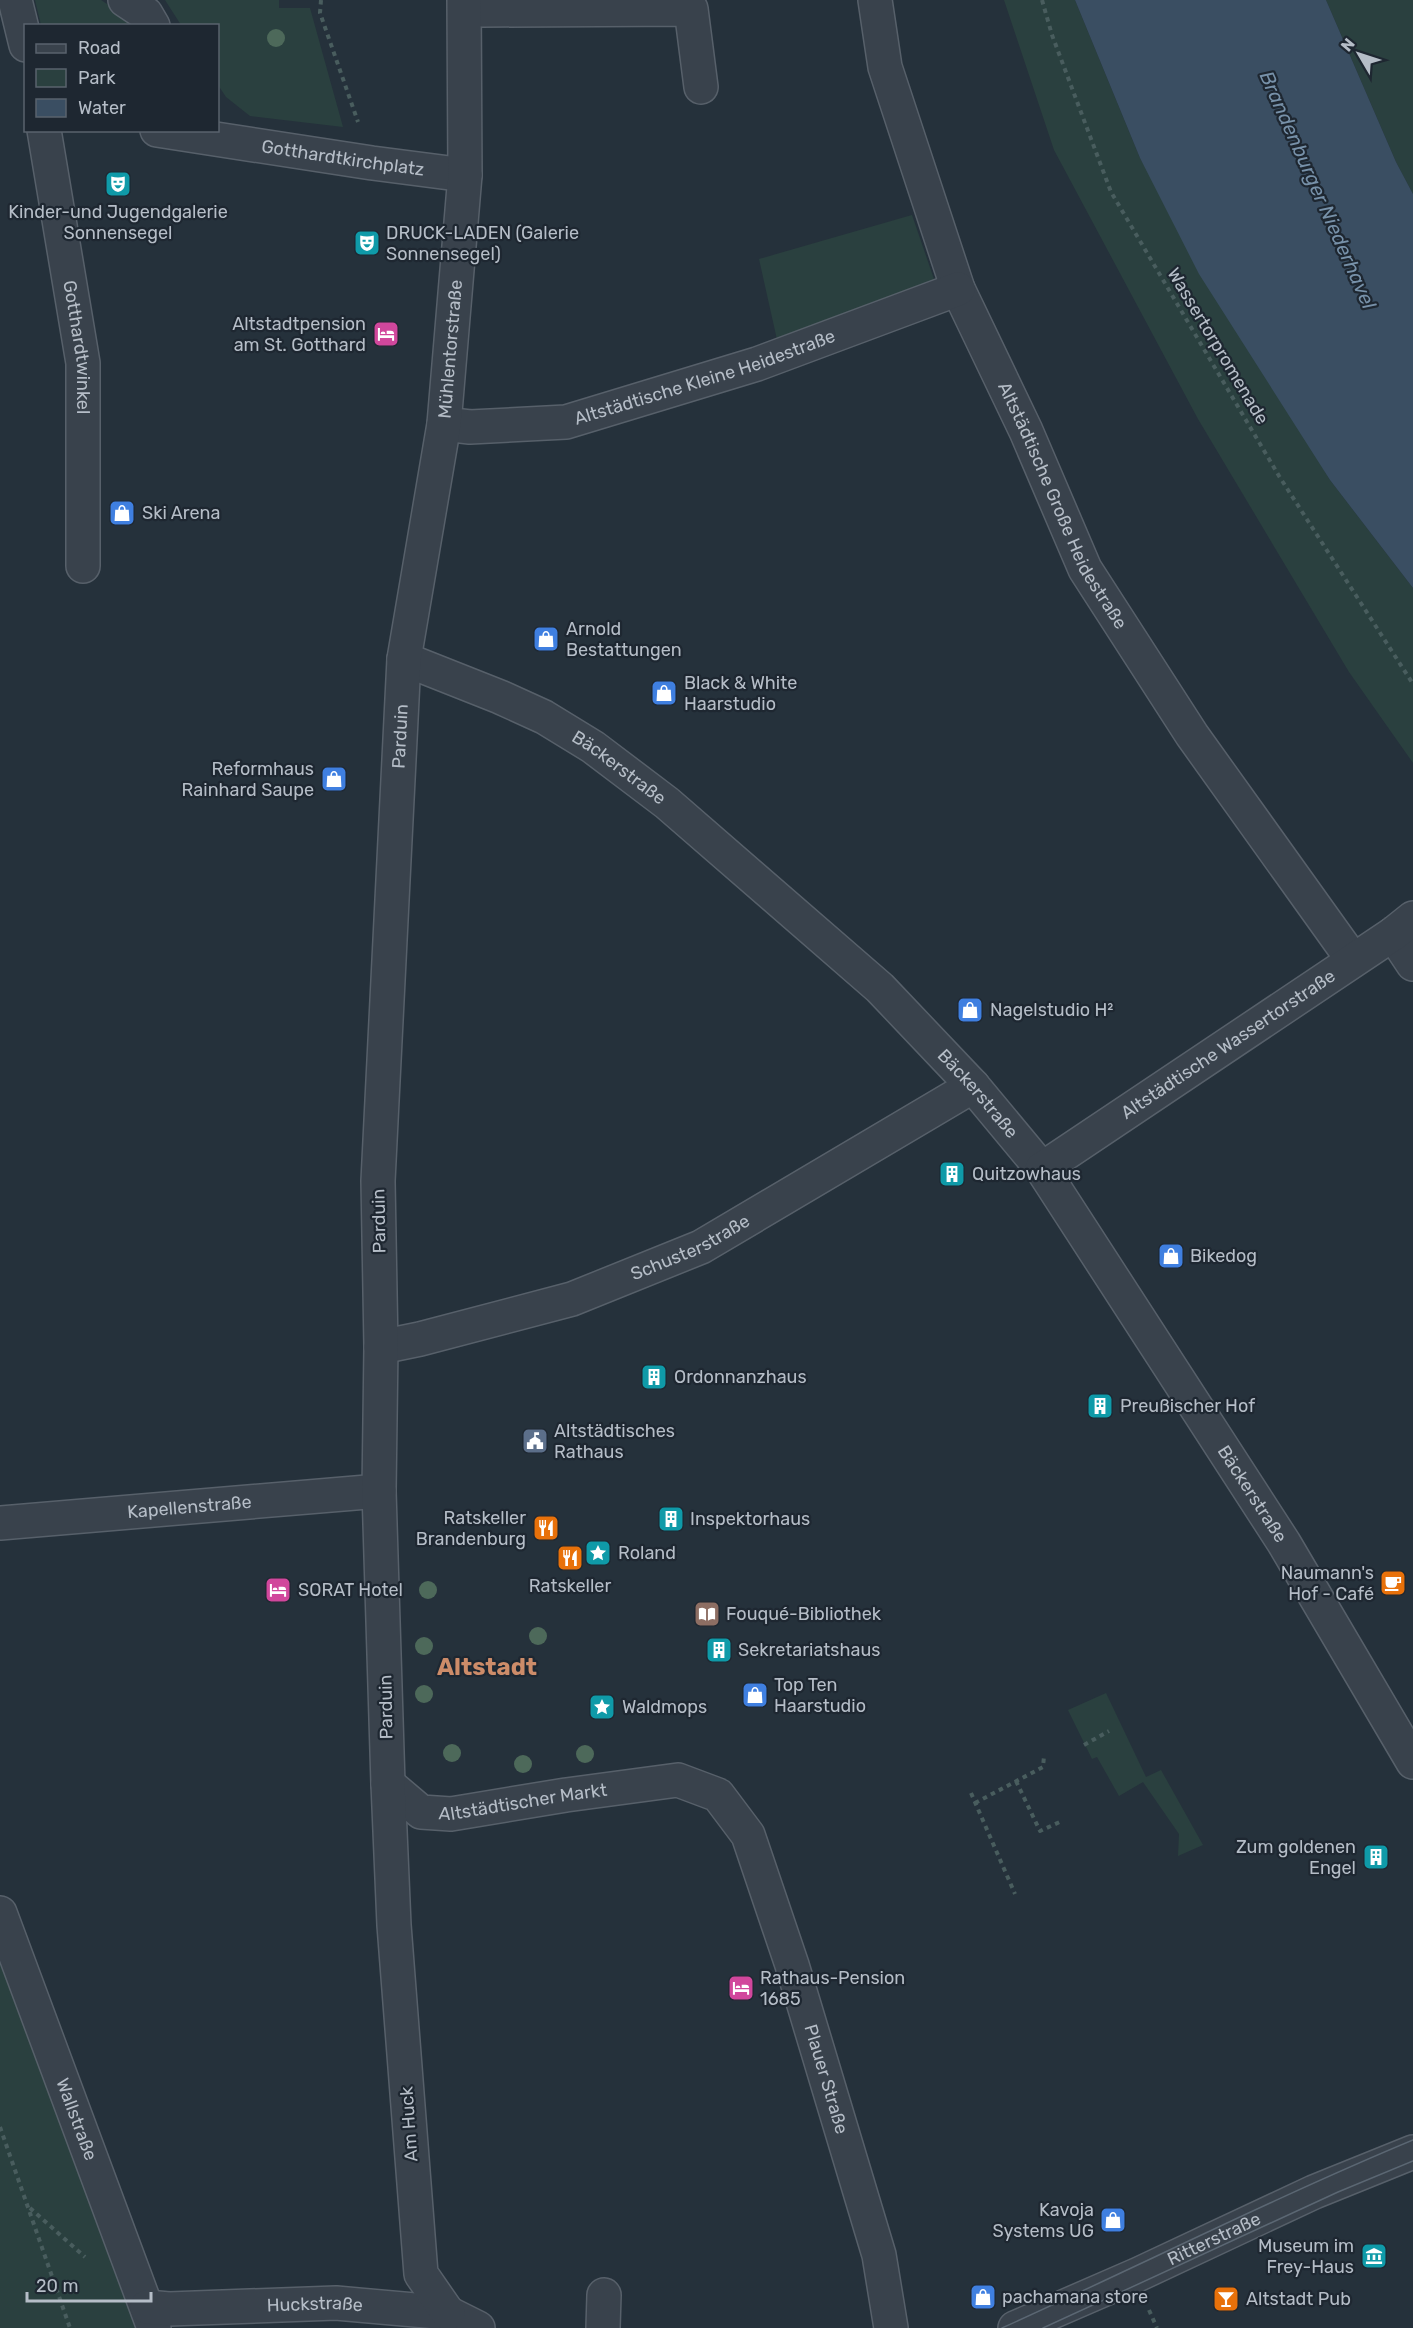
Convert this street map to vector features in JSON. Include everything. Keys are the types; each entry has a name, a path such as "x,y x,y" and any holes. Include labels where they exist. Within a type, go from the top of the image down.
{"street":[{"path":"15,0 24,37"},
{"path":"125,0 146,14 152,24"},
{"name":"Altstädtische Große Heidestraße","path":"875,0 885,67 958,289 1026,431 1085,569 1192,735 1353,960"},
{"path":"473,5 691,9 700,87"},
{"name":"Mühlentorstraße","path":"404,658 444,424 465,175 473,5"},
{"name":"Gotthardtwinkel","path":"44,132 83,363 83,566"},
{"name":"Gotthardtkirchplatz","path":"181,132 218,135 372,163 465,175"},
{"name":"Altstädtische Kleine Heidestraße","path":"444,424 470,427 566,422 757,364 958,289"},
{"name":"Bäckerstraße","path":"404,658 544,717 593,747 667,803 880,988 973,1086 1042,1169 1284,1543 1413,1762"},
{"name":"Parduin","path":"388,1784 380,1491 381,1347 378,1180 404,658"},
{"path":"1403,926 1413,964"},
{"name":"Altstädtische Wassertorstraße","path":"1042,1169 1403,926"},
{"name":"Schusterstraße","path":"381,1347 572,1299 701,1247 973,1086"},
{"name":"Kapellenstraße","path":"0,1523 380,1491"},
{"name":"Altstädtischer Markt","path":"388,1784 421,1812 451,1814 566,1794 678,1780 718,1795 748,1835"},
{"name":"Am Huck","path":"388,1784 394,1926 421,2274 448,2313"},
{"name":"Plauer Straße","path":"748,1835 792,1965 879,2255 891,2328"},
{"name":"Wallstraße","path":"0,1913 150,2318"},
{"name":"Ritterstraße","path":"1015,2328 1137,2275 1314,2192 1413,2152"},
{"path":"603,2328 604,2295"},
{"name":"Huckstraße","path":"150,2318 169,2309 336,2303 448,2313 478,2328"}],"path":[{"path":"321,0 320,13 372,163"},
{"name":"Wassertorpromenade","path":"1042,0 1052,35 1111,192 1279,476 1413,684"},
{"path":"1084,1745 1109,1731"},
{"path":"1043,1767 1044,1756"},
{"path":"975,1803 1048,1764"},
{"path":"1016,1781 1040,1831 1062,1821"},
{"path":"971,1793 1014,1894"},
{"path":"0,2127 70,2328"},
{"path":"29,2207 87,2258"}],"green space":[{"path":"35,0 101,0 137,24 41,24"},
{"path":"165,0 279,0 279,8 310,8 343,127 250,116 226,97 219,86 219,24 180,24"},
{"path":"1004,0 1075,0 1140,158 1330,480 1413,588 1413,763 1349,672 1198,419 1054,150"},
{"path":"1326,0 1413,0 1413,194 1396,162"},
{"path":"912,215 936,285 778,344 759,259"},
{"path":"1106,1693 1146,1777 1161,1770 1203,1845 1178,1856 1179,1834 1143,1782 1119,1796 1097,1757 1092,1759 1068,1710"},
{"path":"0,1947 139,2328 0,2328"}],"water":[{"name":"Brandenburger Niederhavel","path":"1075,0 1326,0 1396,162 1413,194 1413,588 1330,480 1199,274 1140,158"}],"tram line":[{"path":"1002,2328 1413,2140"},
{"path":"1043,2328 1338,2192 1413,2161"}],"place":[{"name":"Kinder-und Jugendgalerie Sonnensegel","path":"118,184"},
{"name":"DRUCK-LADEN (Galerie Sonnensegel)","path":"367,243"},
{"name":"Altstadtpension am St. Gotthard","path":"386,334"},
{"name":"Ski Arena","path":"122,513"},
{"name":"Arnold Bestattungen","path":"546,639"},
{"name":"Black & White Haarstudio","path":"664,693"},
{"name":"Reformhaus Rainhard Saupe","path":"334,779"},
{"name":"Nagelstudio H²","path":"970,1010"},
{"name":"Quitzowhaus","path":"952,1174"},
{"name":"Bikedog","path":"1171,1256"},
{"name":"Ordonnanzhaus","path":"654,1377"},
{"name":"Preußischer Hof","path":"1100,1406"},
{"name":"Altstädtisches Rathaus","path":"535,1441"},
{"name":"Inspektorhaus","path":"671,1519"},
{"name":"Ratskeller Brandenburg","path":"546,1528"},
{"name":"Roland","path":"598,1553"},
{"name":"Ratskeller","path":"570,1558"},
{"name":"Naumann's Hof - Café","path":"1393,1583"},
{"name":"SORAT Hotel","path":"278,1590"},
{"name":"Fouqué-Bibliothek","path":"707,1614"},
{"name":"Sekretariatshaus","path":"719,1650"},
{"name":"Top Ten Haarstudio","path":"755,1695"},
{"name":"Waldmops","path":"602,1707"},
{"name":"Zum goldenen Engel","path":"1376,1857"},
{"name":"Rathaus-Pension 1685","path":"741,1988"},
{"name":"Kavoja Systems UG","path":"1113,2220"},
{"name":"Museum im Frey-Haus","path":"1374,2256"},
{"name":"pachamana store","path":"983,2297"},
{"name":"Altstadt Pub","path":"1226,2299"}],"district":[{"name":"Altstadt","path":"487,1667"}]}
